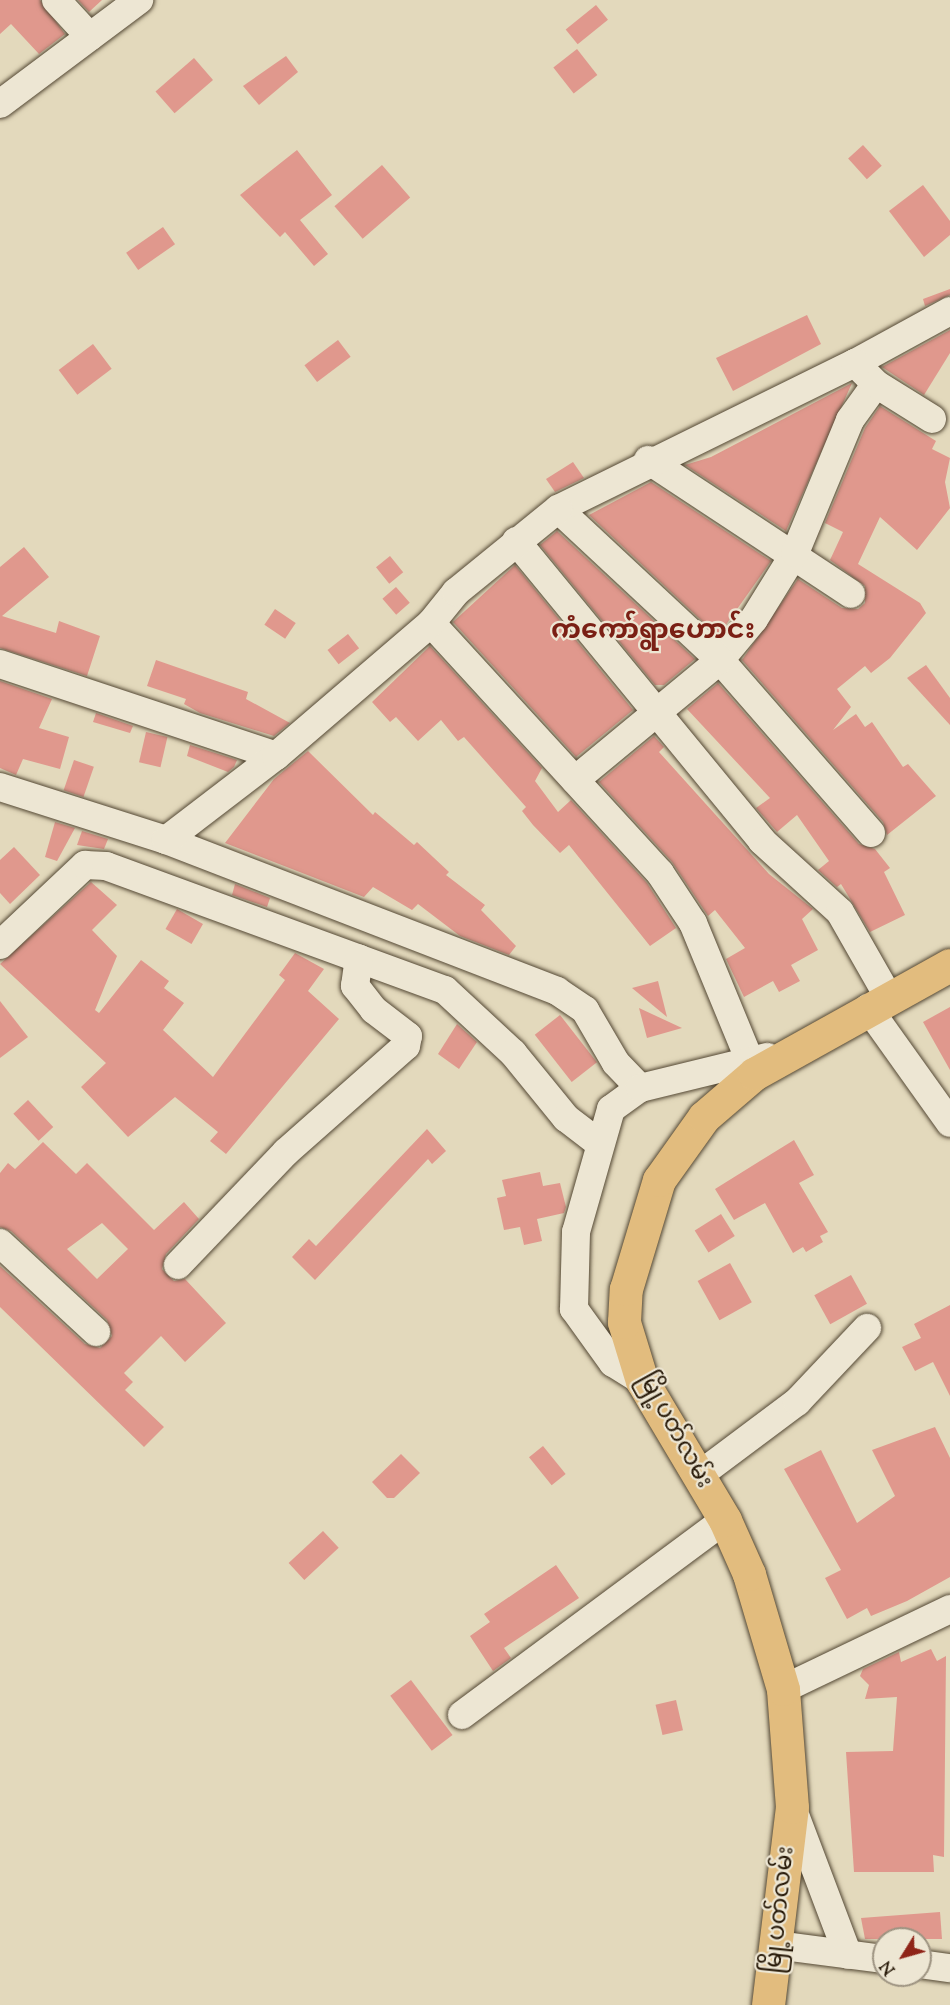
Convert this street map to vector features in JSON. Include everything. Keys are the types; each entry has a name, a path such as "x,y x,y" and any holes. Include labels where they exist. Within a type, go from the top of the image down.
{"main road":[{"name":"မြို့ပတ်လမ်း","path":"768,2005 792,1807 783,1689 749,1574 725,1520 642,1381 624,1322 626,1288 659,1180 704,1117 754,1074 878,1002 950,965"}],"street":[{"path":"56,0 90,37"},
{"path":"3,96 90,37 139,0"},
{"path":"166,840 276,756 431,623 456,592 558,509 648,460 855,363 950,311"},
{"path":"855,363 876,384 932,419"},
{"path":"575,780 720,660 754,619 795,553 850,420 876,384"},
{"path":"648,460 795,553 851,594"},
{"path":"558,509 720,660 871,833"},
{"path":"516,541 762,841 840,912 878,1002 950,1123"},
{"path":"431,623 660,873 693,923 750,1061"},
{"path":"0,664 276,756"},
{"path":"0,787 166,840 557,991 585,1010 616,1063 640,1088"},
{"path":"0,945 93,862 445,990 513,1053 566,1118 600,1144"},
{"path":"178,1265 286,1152 406,1046 408,1036 374,1010 355,986 359,958"},
{"path":"642,1381 613,1363 574,1309 576,1232 611,1109 640,1088 793,1051"},
{"path":"0,1243 96,1332"},
{"path":"698,1476 797,1402 867,1328"},
{"path":"462,1715 725,1520"},
{"path":"783,1689 950,1609"},
{"path":"792,1807 848,1954"},
{"path":"776,1945 872,1957"},
{"path":"932,1966 950,1968"}],"building":[{"path":"0,0 40,0 65,34 39,54 11,24 0,34"},
{"path":"78,0 102,0 89,12"},
{"path":"596,5 608,20 578,44 566,30"},
{"path":"577,49 597,75 574,93 553,67"},
{"path":"286,56 298,72 259,105 243,86"},
{"path":"194,58 213,80 175,113 156,91"},
{"path":"863,145 882,166 867,179 848,158"},
{"path":"297,150 332,195 300,220 328,254 314,266 285,232 280,237 240,195"},
{"path":"382,165 410,197 363,239 334,206"},
{"path":"923,185 950,221 950,235 924,257 889,211"},
{"path":"163,227 175,244 138,270 126,253"},
{"path":"950,289 950,295 925,306 923,299"},
{"path":"807,315 821,344 733,391 716,358"},
{"path":"950,330 950,353 924,395 882,367"},
{"path":"338,340 351,357 317,382 304,365"},
{"path":"93,344 112,369 77,395 59,370"},
{"path":"852,383 786,531 685,465 711,457"},
{"path":"880,406 936,441 932,449 950,458 945,482 950,508 917,550 880,517 858,564 920,603 926,613 890,658 871,673 865,666 837,689 851,707 833,730 856,714 865,727 872,722 903,767 908,764 936,796 887,835 883,822 742,660 798,579 842,608 858,609 865,603 865,586 830,560 843,532 825,523 865,428"},
{"path":"573,462 584,478 555,492 546,479"},
{"path":"651,482 771,561 718,636 589,515"},
{"path":"557,531 695,659 664,685 655,685 540,545"},
{"path":"24,547 49,577 2,616 56,633 59,621 100,636 87,676 0,648 0,567"},
{"path":"390,556 403,572 389,584 376,567"},
{"path":"515,565 633,710 576,757 453,622"},
{"path":"396,587 410,603 396,615 382,599"},
{"path":"275,609 296,623 285,639 264,625"},
{"path":"348,634 359,648 339,664 328,650"},
{"path":"430,646 542,768 535,781 558,812 571,800 647,883 676,928 650,946 569,845 560,853 533,825 522,811 526,807 464,737 458,741 441,720 418,741 396,717 390,722 372,702"},
{"path":"156,660 248,692 246,699 290,723 274,736 200,713 184,704 186,699 147,686"},
{"path":"926,665 950,698 950,725 907,678"},
{"path":"0,681 52,699 39,728 69,737 60,769 23,759 16,775 0,768"},
{"path":"718,683 859,844 875,849 890,868 884,872 905,915 870,932 841,884 837,887 818,870 829,861 797,815 777,832 756,808 770,798 687,709"},
{"path":"96,713 133,726 130,733 93,722"},
{"path":"146,732 167,737 160,767 139,762"},
{"path":"654,736 664,747 659,752 769,874 813,909 802,919 818,950 791,965 800,981 779,992 773,981 744,997 726,959 745,948 715,910 708,916 672,862 599,782"},
{"path":"190,745 237,760 228,772 187,756"},
{"path":"308,751 373,815 375,812 414,845 417,842 449,872 446,875 485,905 481,910 516,946 509,955 460,936 418,904 412,910 373,887 364,897 225,843 274,779"},
{"path":"74,760 94,767 83,797 64,790"},
{"path":"55,822 75,828 57,861 45,857"},
{"path":"82,831 108,839 104,849 77,845"},
{"path":"14,847 40,875 10,904 0,893 0,860"},
{"path":"91,882 117,905 92,930 117,956 95,1010 99,1013 141,960 169,981 164,988 184,1003 163,1030 213,1077 285,980 279,975 295,953 324,969 308,991 339,1019 226,1154 210,1141 218,1132 175,1097 128,1137 81,1087 106,1063 0,964"},
{"path":"235,884 270,898 267,907 232,895"},
{"path":"177,909 203,924 191,944 166,929"},
{"path":"658,981 667,1017 632,988"},
{"path":"0,1001 28,1037 0,1058"},
{"path":"950,1007 950,1070 923,1022"},
{"path":"639,1008 682,1028 647,1038"},
{"path":"560,1015 597,1062 572,1082 535,1035"},
{"path":"457,1024 477,1042 459,1069 438,1054"},
{"path":"28,1100 53,1127 39,1141 13,1114"},
{"path":"427,1129 446,1151 432,1164 428,1159 315,1280 292,1257 309,1239 316,1246"},
{"path":"794,1140 814,1175 799,1183 828,1232 820,1236 823,1242 806,1252 803,1247 793,1253 765,1203 734,1220 715,1189"},
{"path":"43,1142 76,1174 87,1163 154,1230 184,1202 199,1219 166,1254 162,1269 174,1281 185,1279 226,1323 185,1362 161,1336 124,1373 133,1382 125,1390 164,1427 144,1447 0,1307 0,1266 85,1344 100,1348 112,1336 107,1320 11,1231 0,1227 0,1173 8,1163 15,1169","holes":["102,1223 128,1249 97,1279 67,1249"]},
{"path":"540,1172 543,1186 560,1183 566,1207 564,1213 537,1219 542,1241 524,1245 520,1227 504,1230 497,1198 506,1196 502,1180"},
{"path":"721,1214 735,1236 708,1252 695,1230"},
{"path":"730,1263 752,1302 719,1320 698,1281"},
{"path":"851,1275 867,1304 830,1324 814,1295"},
{"path":"950,1305 950,1396 933,1362 915,1371 902,1347 921,1338 914,1324"},
{"path":"935,1427 950,1458 950,1577 907,1601 871,1616 867,1608 847,1619 825,1578 841,1570 784,1469 821,1450 857,1523 895,1496 872,1450"},
{"path":"543,1446 566,1474 552,1485 529,1457"},
{"path":"401,1454 420,1473 394,1498 387,1498 372,1482"},
{"path":"323,1531 339,1548 304,1580 289,1563"},
{"path":"556,1565 579,1598 504,1648 511,1658 493,1671 470,1636 490,1622 484,1614"},
{"path":"931,1649 937,1661 946,1656 944,1857 933,1855 934,1872 854,1872 846,1752 893,1751 897,1697 865,1699 869,1685 860,1676 863,1669 899,1652 901,1662"},
{"path":"411,1680 453,1735 432,1751 390,1696"},
{"path":"676,1700 683,1730 663,1735 656,1705"},
{"path":"940,1912 942,1939 932,1939 932,1927 872,1927 872,1939 865,1939 861,1918"}],"district":[{"name":"ကံကော်ရွာဟောင်း","path":"653,632"}]}
